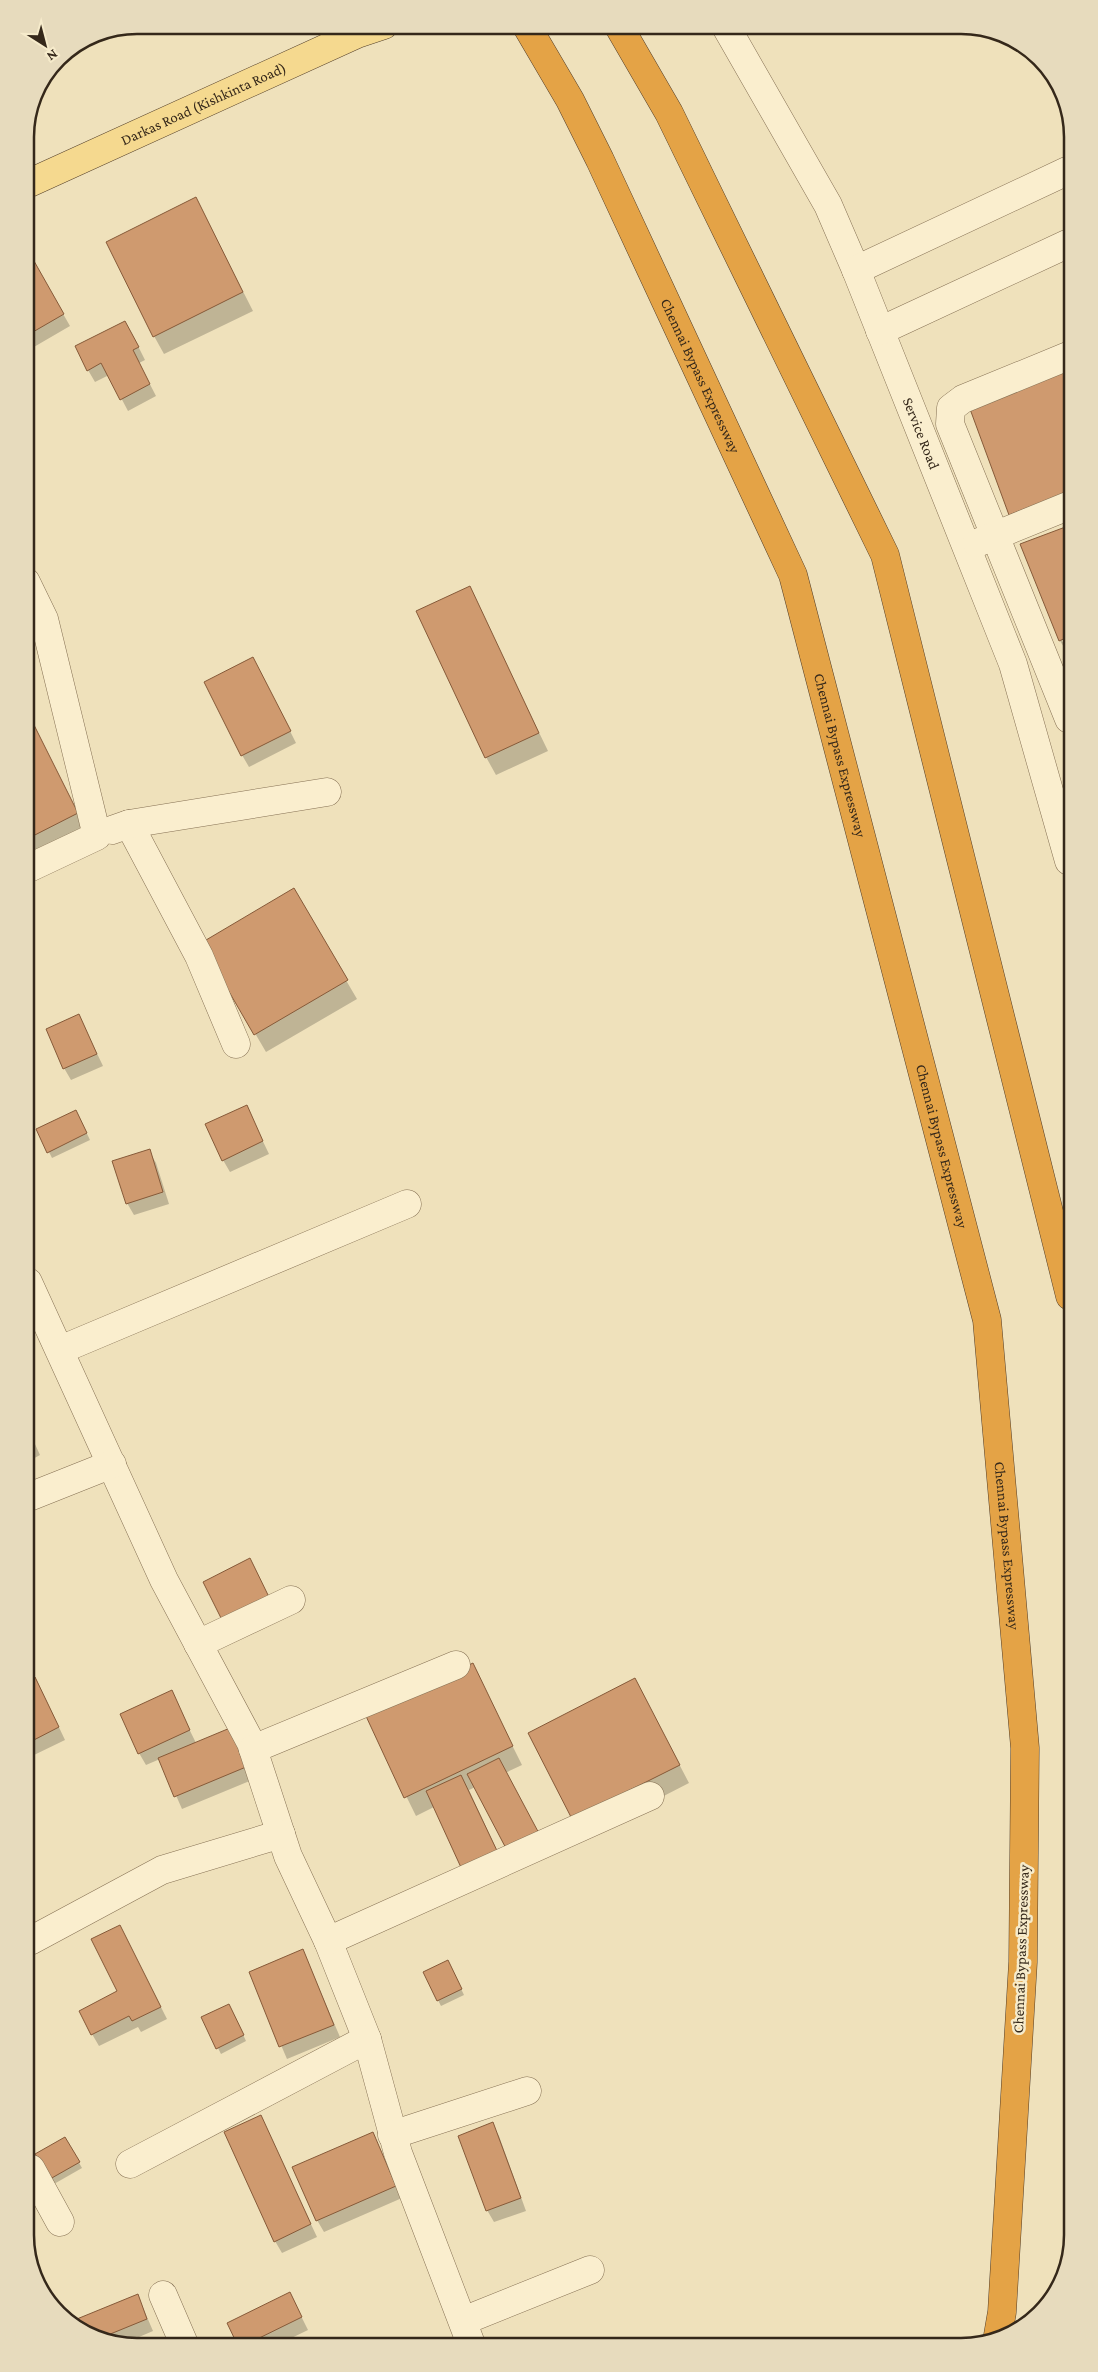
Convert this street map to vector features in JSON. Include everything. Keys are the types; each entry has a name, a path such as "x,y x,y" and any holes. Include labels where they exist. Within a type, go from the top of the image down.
{"highway":[{"name":"Chennai Bypass Expressway","path":"531,34 570,100 600,160 793,575 987,1320 1025,1748 1024,1962 1002,2312 999,2331"},
{"path":"623,34 669,113 885,554 1064,1272"}],"main road":[{"name":"Darkas Road (Kishkinta Road)","path":"34,181 359,34"}],"street":[{"name":"Service Road","path":"730,34 828,205 856,270 1013,664 1064,842"},
{"path":"856,270 1064,172"},
{"path":"880,331 1064,245"},
{"path":"1062,681 994,536 950,424 951,408 963,399 1064,358"},
{"path":"966,547 1064,508"},
{"path":"34,598 44,619 97,836"},
{"path":"34,866 97,836 129,824 327,792"},
{"path":"129,824 199,956 236,1044"},
{"path":"60,1350 407,1204"},
{"path":"34,1295 164,1580 253,1749 288,1856 328,1941 366,2040 392,2135 467,2333 590,2270"},
{"path":"34,1496 112,1464"},
{"path":"198,1644 291,1600"},
{"path":"253,1749 456,1665"},
{"path":"328,1941 650,1796"},
{"path":"34,1939 162,1870 281,1834"},
{"path":"130,2164 366,2040"},
{"path":"392,2135 527,2091"},
{"path":"34,2174 60,2222"},
{"path":"163,2295 182,2338"}],"building":[{"path":"196,197 243,292 153,337 106,242"},
{"path":"34,261 64,314 34,331"},
{"path":"125,321 139,347 133,350 150,384 120,400 101,363 87,371 75,346"},
{"path":"1064,371 1064,494 1009,515 970,409"},
{"path":"1064,528 1064,639 1059,641 1020,544"},
{"path":"470,586 539,733 485,758 416,611"},
{"path":"253,657 291,731 241,756 204,682"},
{"path":"34,725 78,813 34,835"},
{"path":"294,888 348,980 254,1035 201,943"},
{"path":"79,1014 97,1054 63,1069 46,1029"},
{"path":"247,1105 263,1141 222,1161 205,1124"},
{"path":"76,1110 87,1133 47,1153 36,1129"},
{"path":"150,1149 163,1192 126,1204 112,1161"},
{"path":"250,1558 269,1597 222,1620 203,1582"},
{"path":"473,1663 513,1746 404,1798 365,1714"},
{"path":"34,1678 59,1727 34,1740"},
{"path":"635,1678 680,1765 572,1819 528,1733"},
{"path":"172,1690 190,1730 138,1754 120,1714"},
{"path":"230,1728 246,1767 174,1797 158,1758"},
{"path":"499,1758 542,1839 510,1856 467,1774"},
{"path":"461,1775 500,1857 464,1874 426,1791"},
{"path":"120,1925 161,2007 132,2021 129,2016 91,2035 79,2011 117,1991 91,1939"},
{"path":"303,1949 334,2025 279,2047 249,1972"},
{"path":"448,1960 462,1989 437,2001 423,1972"},
{"path":"229,2004 244,2035 216,2049 201,2017"},
{"path":"261,2115 311,2224 274,2242 224,2132"},
{"path":"493,2122 521,2198 486,2211 458,2136"},
{"path":"373,2132 396,2186 316,2221 292,2167"},
{"path":"65,2137 80,2162 50,2179 35,2154"},
{"path":"290,2292 302,2317 259,2338 234,2338 227,2323"},
{"path":"138,2294 147,2319 110,2334 91,2328 77,2319"}]}
